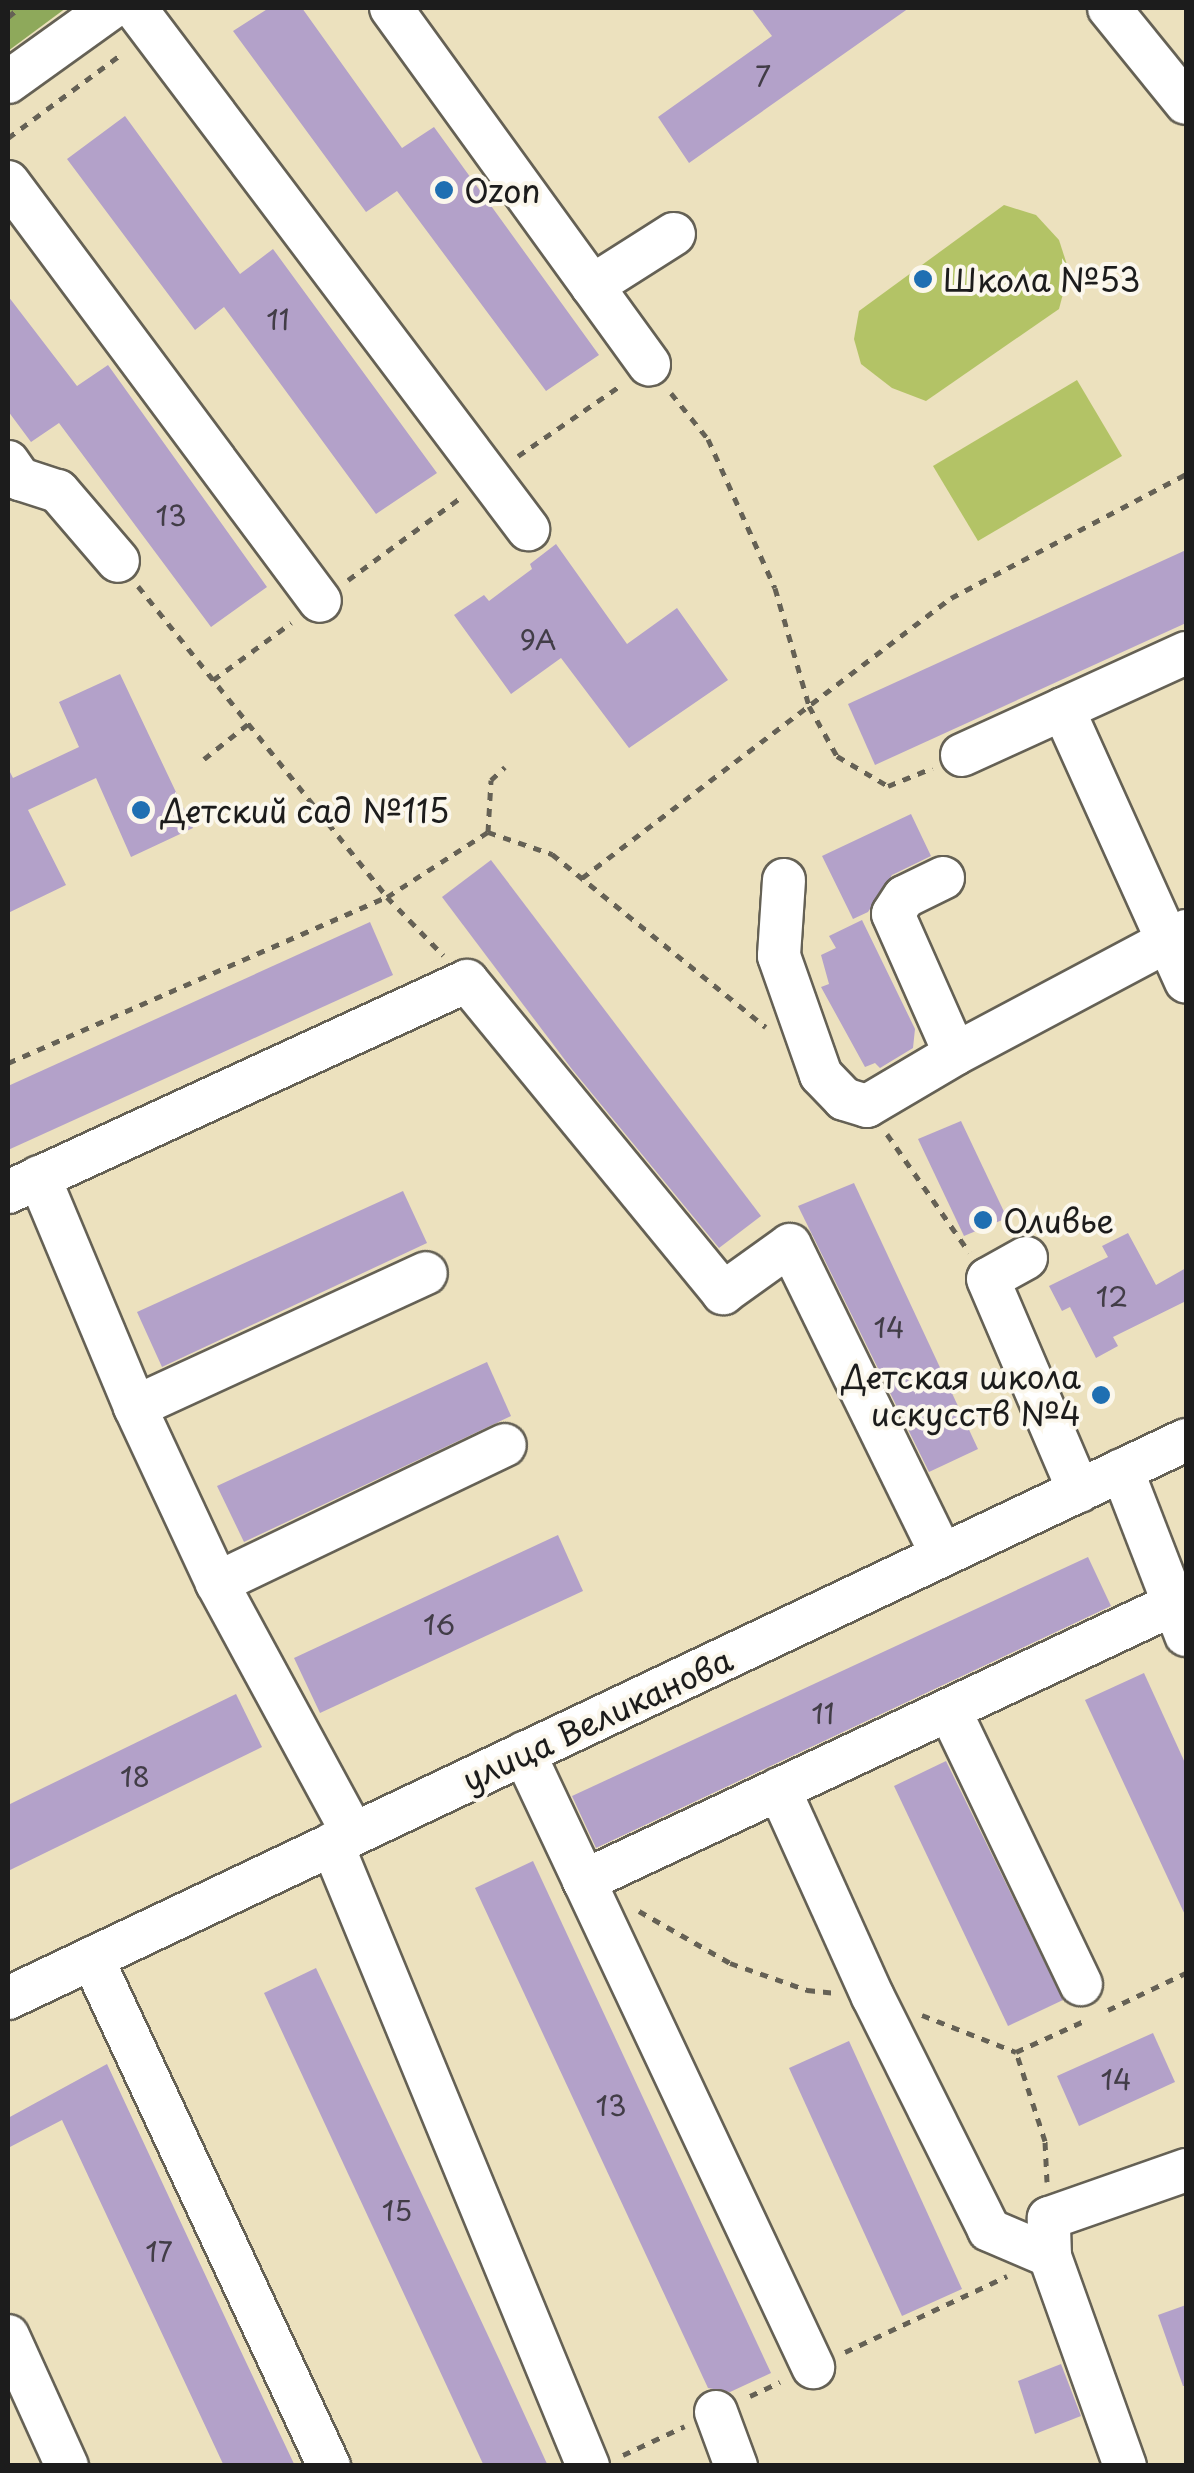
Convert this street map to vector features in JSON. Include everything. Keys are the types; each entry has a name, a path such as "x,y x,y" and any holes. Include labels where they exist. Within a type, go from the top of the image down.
{"street":[{"path":"8,82 111,8"},
{"path":"391,8 649,365"},
{"path":"1110,8 1186,103"},
{"path":"144,19 528,529"},
{"path":"8,182 320,601"},
{"path":"592,286 674,234"},
{"path":"8,462 20,478 58,491 118,560"},
{"path":"962,755 1186,653"},
{"path":"1063,709 1177,936 1186,981"},
{"path":"943,878 904,897 894,914 956,1054"},
{"path":"784,880 779,956 795,1010 821,1074 844,1099 867,1106 1177,936"},
{"path":"588,2466 343,1839 217,1583 136,1407 23,1184 467,981 723,1293 790,1245 942,1555"},
{"path":"1026,1258 988,1279 1079,1491"},
{"path":"136,1407 426,1273"},
{"name":"улица Великанова","path":"8,1998 1186,1440"},
{"path":"217,1583 506,1446"},
{"path":"584,1882 950,1711 1180,1619 1122,1470"},
{"path":"950,1711 1089,2006"},
{"path":"524,1754 813,2367"},
{"path":"779,1788 873,1997 989,2230 1050,2237 1186,2170"},
{"path":"92,1958 329,2466"},
{"path":"1050,2237 1125,2466"},
{"path":"8,2336 67,2466"},
{"path":"716,2412 736,2466"}],"path":[{"path":"8,17 19,8"},
{"path":"8,138 144,19"},
{"path":"213,680 488,477 649,365 708,439 775,588 809,706 838,756 888,786 962,755"},
{"path":"582,878 950,598 1186,474"},
{"path":"118,560 386,897 467,981"},
{"path":"204,759 248,724"},
{"path":"488,832 491,780 505,767"},
{"path":"488,832 552,854 778,1038"},
{"path":"8,1063 386,897 488,832"},
{"path":"867,1106 988,1279"},
{"path":"584,1882 730,1963 807,1990 873,1997 1016,2052"},
{"path":"1016,2052 1089,2006 1186,1973"},
{"path":"1016,2052 1044,2141 1050,2237"}],"green space":[{"path":"8,8 66,8 8,51"},
{"path":"1004,205 1036,215 1059,240 1069,271 1059,309 926,401 892,388 861,364 854,339 859,311"},
{"path":"1077,380 1122,456 978,541 933,466"}],"building":[{"path":"269,8 302,8 402,148 434,127 599,355 546,391 397,191 366,212 233,31"},
{"path":"751,8 909,8 689,163 658,117 772,36"},
{"path":"125,116 240,274 273,249 437,473 376,514 224,307 195,330 67,159"},
{"path":"8,296 77,386 108,365 267,587 211,627 59,423 31,442 8,411"},
{"path":"556,544 627,644 677,608 728,680 629,748 561,658 511,694 454,615 484,595 489,601 532,569 530,564"},
{"path":"1186,550 1186,623 875,765 848,704"},
{"path":"120,674 193,828 131,857 96,778 28,810 66,885 8,913 8,768 13,778 79,747 59,702"},
{"path":"911,814 931,856 892,875 868,912 853,919 822,856"},
{"path":"491,860 761,1216 719,1248 571,1068 442,897"},
{"path":"862,920 915,1029 913,1048 880,1068 875,1063 865,1067 821,987 829,984 821,955 836,948 829,936"},
{"path":"370,922 393,975 8,1150 8,1086"},
{"path":"961,1121 1007,1218 964,1236 918,1139"},
{"path":"854,1183 978,1449 929,1472 798,1206"},
{"path":"403,1191 427,1243 162,1367 137,1312"},
{"path":"1128,1233 1156,1285 1186,1268 1186,1301 1113,1337 1118,1346 1096,1358 1070,1307 1062,1311 1049,1286 1108,1257 1102,1246"},
{"path":"487,1362 511,1416 244,1542 217,1486"},
{"path":"558,1535 583,1591 320,1713 294,1658"},
{"path":"1088,1557 1111,1606 596,1848 572,1796"},
{"path":"1144,1673 1186,1765 1186,1917 1085,1700"},
{"path":"236,1694 262,1747 8,1871 8,1805"},
{"path":"946,1761 1063,2000 1008,2026 894,1786"},
{"path":"533,1861 771,2373 730,2392 708,2388 475,1888"},
{"path":"316,1968 548,2466 484,2466 264,1993"},
{"path":"1153,2033 1175,2082 1079,2126 1057,2076"},
{"path":"849,2041 962,2289 902,2316 789,2068"},
{"path":"107,2064 295,2466 224,2466 62,2120 8,2148 8,2118"},
{"path":"1186,2305 1186,2386 1183,2386 1158,2315"},
{"path":"1061,2364 1081,2416 1035,2434 1018,2381"}],"place":[{"name":"Ozon","path":"444,190"},
{"name":"Школа №53","path":"923,279"},
{"name":"Детский сад №115","path":"141,810"},
{"name":"Оливье","path":"983,1220"},
{"name":"Детская школа искусств №4","path":"1101,1395"}]}
